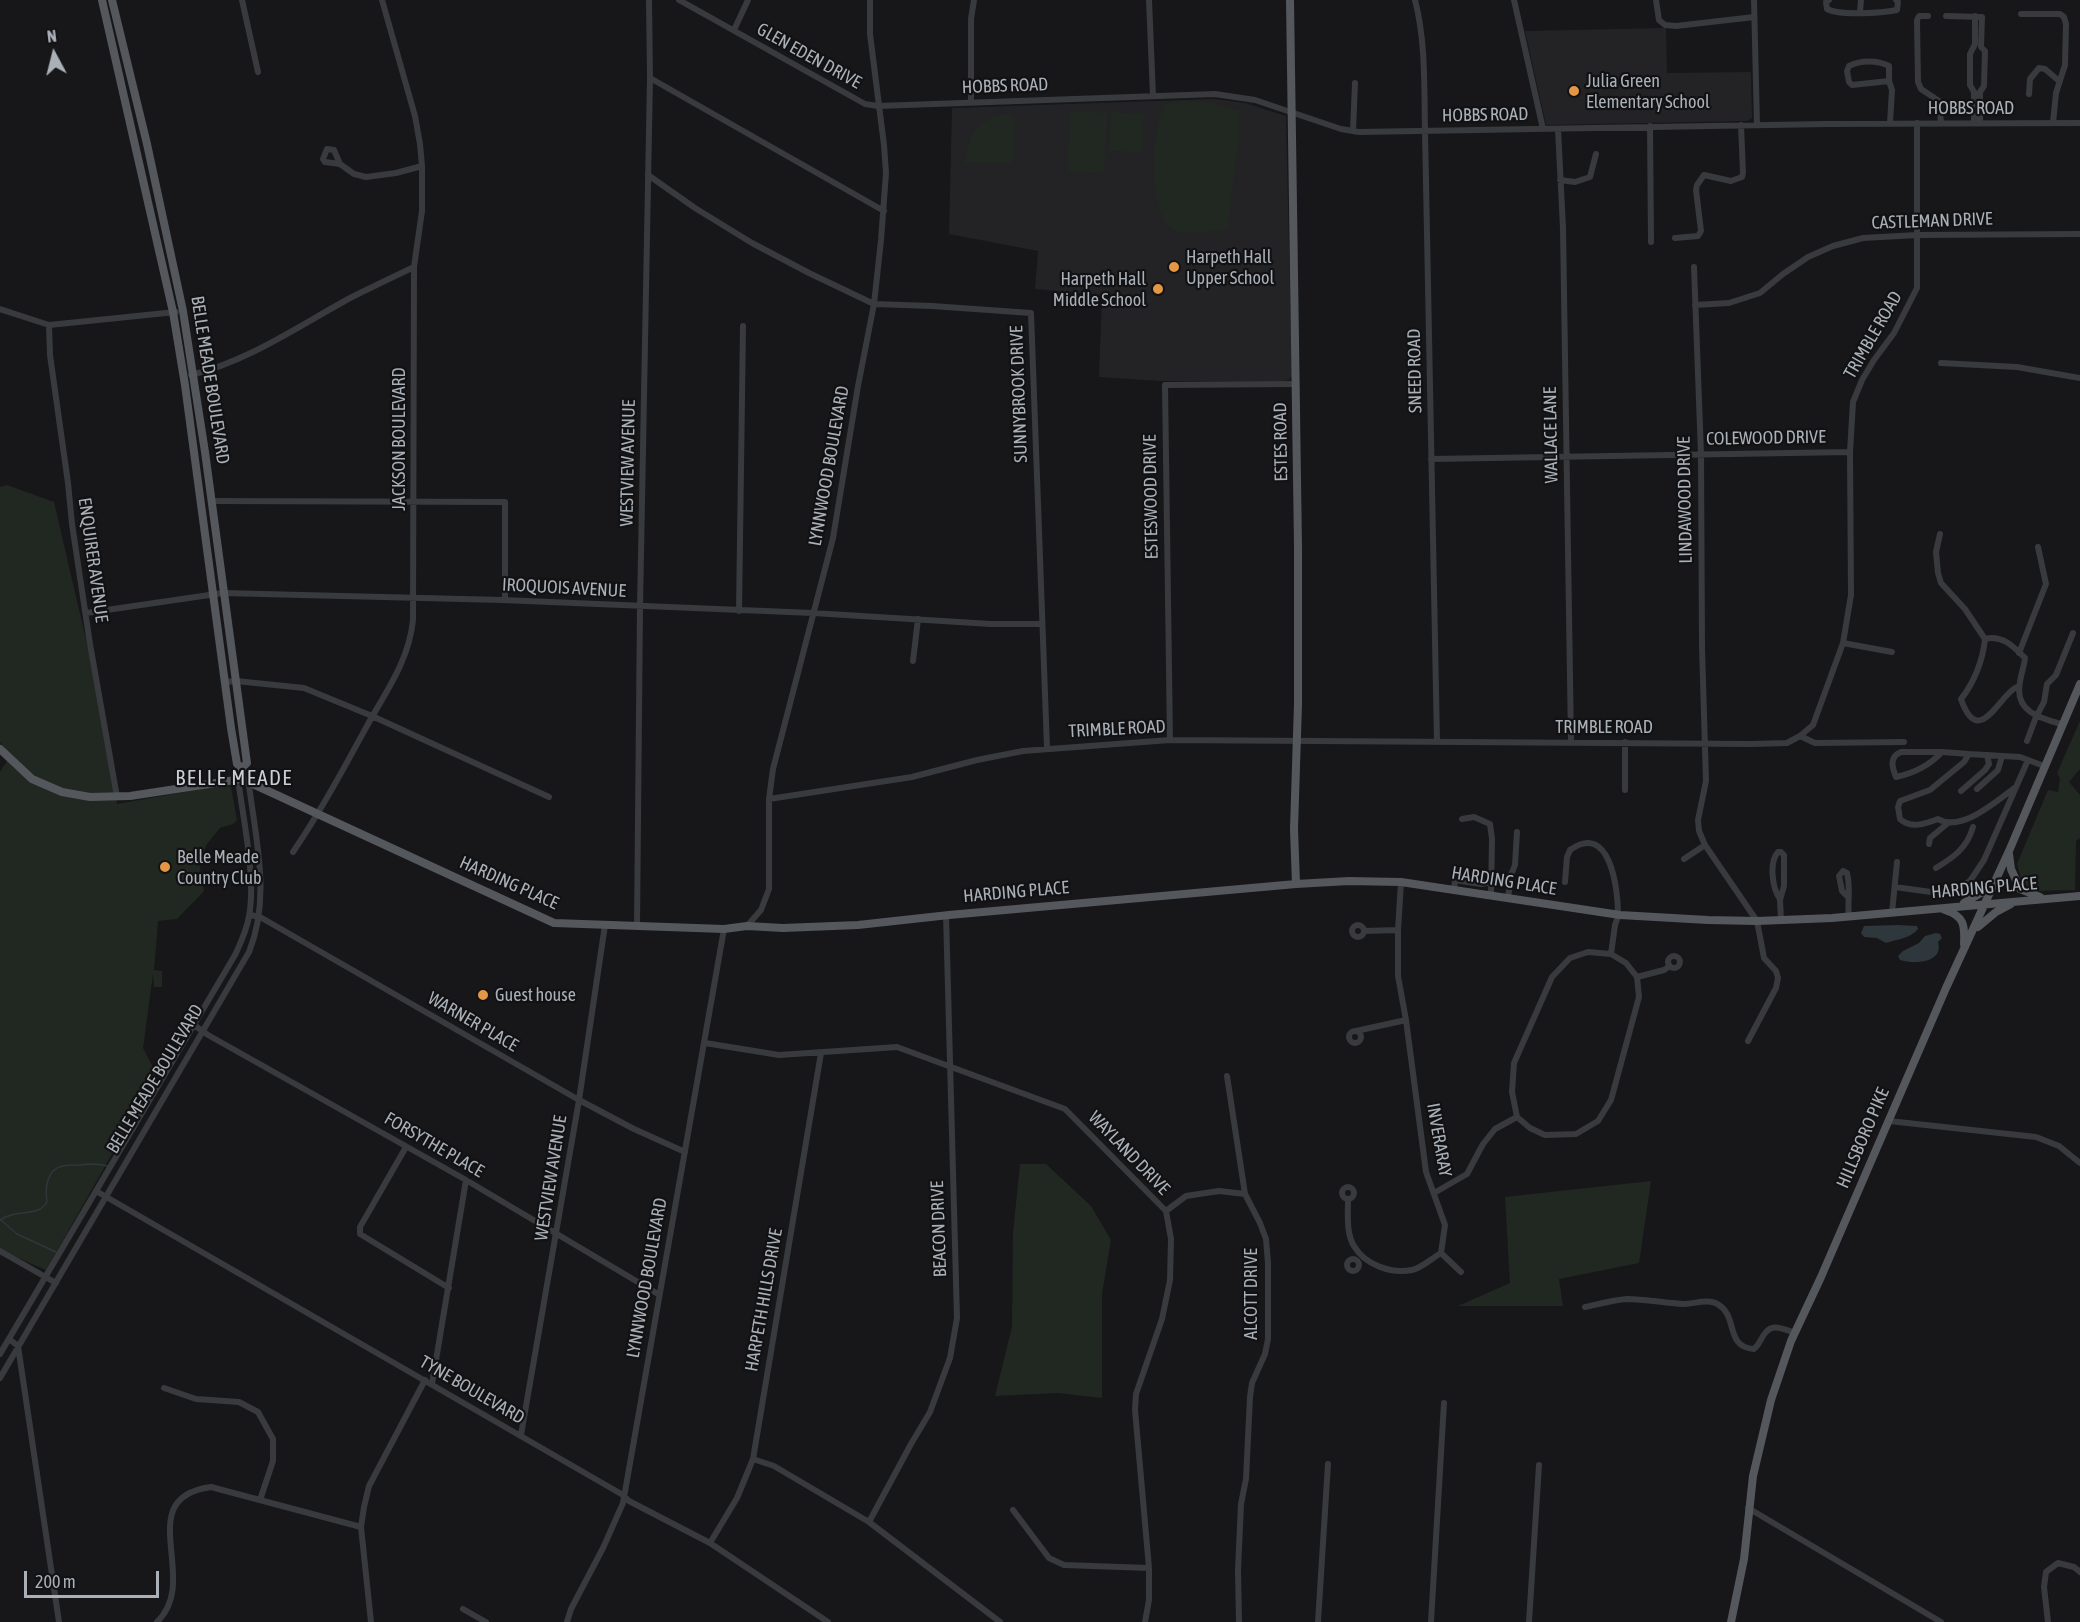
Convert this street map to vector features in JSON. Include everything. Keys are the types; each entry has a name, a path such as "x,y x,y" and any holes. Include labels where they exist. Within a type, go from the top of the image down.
{"main road":[{"name":"BELLE MEADE BOULEVARD","path":"102,0 173,312 237,764 242,768"},
{"name":"BELLE MEADE BOULEVARD","path":"112,0 161,208 194,375 247,763 242,768 242,779"},
{"name":"ESTES ROAD","path":"1290,0 1298,546 1294,829 1296,884"},
{"path":"144,180 154,178"},
{"path":"151,211 161,208"},
{"path":"200,503 212,501"},
{"name":"HILLSBORO PIKE","path":"1731,1622 1739,1588 1754,1476 1771,1400 1795,1333 2009,852 2061,724 2080,684"},
{"path":"0,748 32,779 90,798 117,797 242,779"},
{"name":"HARDING PLACE","path":"242,779 554,923 724,929 747,926 783,928 859,925 946,915 1296,884 1359,881 1401,882 1618,914 1757,921 1892,913 2080,896"},
{"path":"2009,852 2011,869 2020,889 2047,899"},
{"path":"1955,907 1975,898 1994,885"},
{"path":"1970,937 1988,917 2020,900"},
{"path":"1939,909 1956,914 1963,922 1964,950"}],"street":[{"path":"242,0 258,72"},
{"name":"JACKSON BOULEVARD","path":"293,852 319,813 407,653 411,638 414,597 414,267 422,211 422,166 415,116 382,0"},
{"name":"WESTVIEW AVENUE","path":"637,926 640,607 650,78 649,0"},
{"name":"GLEN EDEN DRIVE","path":"679,0 865,104 896,105"},
{"path":"734,30 748,0"},
{"name":"LYNNWOOD BOULEVARD","path":"747,926 761,910 769,889 769,799 773,769 833,538 874,304 886,193 884,147 870,34 870,0"},
{"path":"971,102 971,19 974,0"},
{"path":"1149,0 1153,96"},
{"name":"SNEED ROAD","path":"1415,0 1423,57 1437,741"},
{"path":"1514,0 1543,129"},
{"path":"1656,0 1659,20 1665,25 1676,26 1754,17"},
{"path":"1754,0 1756,125"},
{"path":"1829,0 1826,2 1827,9 1832,12 1897,10 1896,0"},
{"path":"1860,12 1861,0"},
{"path":"2021,14 2055,13 2064,17 2066,24 2065,65 2056,93 2053,123"},
{"path":"1928,16 1919,16 1917,20 1918,82 1921,89 1939,101 1941,123"},
{"path":"1946,16 1978,16 1977,47"},
{"path":"1977,47 1970,54 1970,85 1977,92 1977,123"},
{"path":"1977,47 1985,51 1984,86 1977,92"},
{"path":"1889,81 1852,85 1849,82 1847,71 1849,66 1860,62 1883,63 1889,66 1889,81 1892,90 1890,123"},
{"path":"2029,94 2030,79 2039,68 2045,69 2059,81"},
{"path":"650,78 884,211"},
{"path":"1353,131 1355,83"},
{"name":"HOBBS ROAD","path":"896,105 1215,94 1234,96 1353,131 1425,132 1890,123 2080,123"},
{"name":"TRIMBLE ROAD","path":"769,799 912,777 977,760 1047,748 1170,740 1787,743 1800,736 1813,725 1843,643 1851,595 1850,452 1853,402 1862,380 1894,333 1917,288 1917,123"},
{"path":"1675,238 1698,236 1701,231 1696,190 1704,175 1731,181 1742,177 1741,125"},
{"path":"1650,126 1652,242"},
{"name":"WALLACE LANE","path":"1558,129 1563,228 1571,742"},
{"path":"1560,180 1575,182 1590,177 1596,154"},
{"path":"340,164 354,174 366,177 396,173 422,166"},
{"name":"SUNNYBROOK DRIVE","path":"648,175 694,208 752,243 874,304 1031,313 1047,748"},
{"name":"CASTLEMAN DRIVE","path":"1695,305 1729,303 1760,293 1808,257 1833,246 1863,238 1917,235 2080,234"},
{"path":"183,377 219,368 251,353 352,297 414,267"},
{"name":"LINDAWOOD DRIVE","path":"1694,267 1701,454 1705,742"},
{"path":"0,309 49,325 183,312"},
{"name":"ENQUIRER AVENUE","path":"49,325 50,356 58,422 90,645 117,797"},
{"path":"739,611 743,326"},
{"path":"1941,363 2017,367 2080,378"},
{"name":"ESTESWOOD DRIVE","path":"1170,740 1165,385 1296,384"},
{"name":"COLEWOOD DRIVE","path":"1431,459 1850,452"},
{"path":"212,501 505,502 505,600"},
{"path":"1940,534 1936,552 1941,583 1965,609 1985,639 1970,689 1961,699 1965,710 1971,718 1978,720 1985,718 1996,710 2009,690 2019,688"},
{"path":"2019,653 2046,584 2038,547"},
{"name":"IROQUOIS AVENUE","path":"86,613 223,593 505,600 991,624 1042,624"},
{"path":"914,661 918,620"},
{"path":"2027,741 2044,702 2047,684 2056,675 2073,633"},
{"path":"1985,639 1991,637 2013,645 2025,658 2019,688 2023,706 2036,717 2061,724"},
{"path":"1843,643 1892,652"},
{"path":"225,682 236,681 304,688 372,716 549,797"},
{"path":"1800,736 1815,743 1904,742"},
{"path":"1625,742 1625,790"},
{"path":"1705,742 1706,781 1698,820 1699,831 1705,845 1757,921 1764,958 1776,972 1778,978 1776,988 1748,1041"},
{"path":"1942,752 1914,773 1896,777 1893,757 1901,752 1942,752 2019,757 2044,766"},
{"path":"1969,754 1964,762 1930,790 1900,801 1898,807 1900,819 1911,825 1938,819 1948,823 1960,822 1970,818 2016,786"},
{"path":"1961,791 1985,770 1989,764 1987,755"},
{"path":"1977,789 1998,770 2002,756"},
{"path":"1895,887 1938,893 1956,889 1970,881 1984,860 2028,760"},
{"name":"BELLE MEADE BOULEVARD","path":"0,1354 235,955 245,933 250,915 251,889 239,786 242,779 249,785 260,871 262,898 256,935 249,952 0,1378"},
{"path":"1461,819 1474,817 1490,824 1492,828 1491,896"},
{"path":"1929,844 1930,838 1948,823"},
{"path":"1936,868 1960,852 1970,837 1973,827"},
{"path":"1508,898 1511,875 1515,865 1517,832"},
{"path":"1565,882 1570,850 1583,844 1594,845 1604,854 1610,864 1617,889 1618,914 1611,954"},
{"path":"1684,859 1705,845"},
{"path":"1780,898 1775,891 1773,864 1775,854 1778,852 1784,855 1784,886 1780,898 1781,920"},
{"path":"1892,913 1897,862"},
{"path":"1454,890 1455,880 1481,884 1492,882"},
{"name":"INVERARAY","path":"1401,882 1398,976 1426,1172 1445,1225 1441,1253"},
{"path":"1847,896 1849,916"},
{"name":"WARNER PLACE","path":"250,915 260,916 634,1130 685,1152"},
{"name":"BEACON DRIVE","path":"869,1522 930,1412 948,1365 957,1318 946,915"},
{"name":"WESTVIEW AVENUE","path":"521,1435 557,1233 606,925"},
{"name":"LYNNWOOD BOULEVARD","path":"567,1622 623,1503 724,929"},
{"path":"1364,931 1398,930"},
{"path":"1588,952 1611,954 1626,963 1637,977 1639,997 1611,1100 1598,1121 1576,1134 1545,1135 1530,1128 1518,1117 1512,1092 1514,1063 1552,977 1570,958 1588,952"},
{"path":"1637,977 1665,970 1670,966"},
{"path":"1356,1031 1406,1020"},
{"name":"FORSYTHE PLACE","path":"194,1025 466,1180 658,1294"},
{"name":"WAYLAND DRIVE","path":"705,1042 779,1055 897,1047 949,1066 1065,1109 1166,1211 1171,1239 1170,1281 1162,1319 1136,1394 1135,1410 1149,1568 1149,1600 1145,1622"},
{"name":"HARPETH HILLS DRIVE","path":"710,1543 737,1498 753,1459 821,1053"},
{"name":"ALCOTT DRIVE","path":"1227,1076 1245,1194 1260,1222 1267,1243 1268,1339 1265,1354 1252,1383 1250,1397 1246,1479 1241,1504 1238,1561 1239,1622"},
{"path":"1434,1193 1467,1174 1483,1144 1495,1129 1518,1117"},
{"path":"1889,1121 2036,1137 2059,1146 2080,1163"},
{"path":"406,1147 360,1227 360,1234 448,1287"},
{"path":"432,1384 466,1180"},
{"name":"TYNE BOULEVARD","path":"96,1191 521,1435 623,1495 629,1501 710,1543 828,1622"},
{"path":"1166,1211 1186,1196 1219,1191 1245,1194"},
{"path":"1348,1199 1350,1235 1354,1246 1377,1266 1390,1271 1414,1270 1441,1253 1461,1272"},
{"path":"0,1251 56,1283"},
{"path":"1357,1261 1363,1255"},
{"path":"1585,1307 1623,1299 1683,1304 1713,1302 1726,1311 1740,1345 1754,1349 1761,1343 1766,1332 1772,1329 1780,1327 1795,1333"},
{"path":"9,1339 18,1346 59,1622"},
{"path":"370,1622 361,1527 369,1486 425,1380"},
{"path":"164,1388 196,1399 239,1402 258,1412 273,1439 273,1461 260,1500"},
{"path":"1431,1622 1444,1403"},
{"path":"753,1459 774,1466 869,1522 1000,1622"},
{"path":"1318,1622 1328,1464"},
{"path":"1529,1622 1539,1465"},
{"path":"157,1622 167,1613 174,1592 170,1520 173,1506 183,1496 197,1489 211,1487 361,1527"},
{"path":"1748,1508 1941,1622"},
{"path":"1013,1510 1049,1558 1064,1565 1149,1568"},
{"path":"2048,1622 2044,1587 2046,1572 2058,1563 2080,1572"},
{"path":"463,1609 486,1622"}],"shaded area":[{"path":"1666,28 1667,73 1751,72 1752,118 1747,121 1546,125 1525,31"},
{"path":"1214,99 1245,103 1286,116 1292,376 1289,380 1281,382 1159,381 1099,377 1102,295 1035,289 1038,251 949,234 952,108"},
{"path":"1179,101 1206,102 1239,111 1239,136 1227,230 1180,232 1170,227 1158,204 1154,171 1159,120 1165,104"},
{"path":"1070,111 1107,113 1104,173 1067,171"},
{"path":"1111,112 1144,114 1142,152 1109,151"},
{"path":"1002,115 1015,115 1014,159 1010,163 965,163 975,132 985,122"},
{"name":"BELLE MEADE","path":"7,485 54,502 113,756 117,804 223,785 231,787 237,820 233,824 220,828 207,844 199,862 204,891 177,919 158,921 154,970 162,971 162,987 154,987 153,974 143,1048 157,1075 46,1270 0,1250 0,772 9,758 0,742 0,487"},
{"path":"2080,721 2080,769 2069,782 2080,795 2080,838 2076,841 2075,890 2035,891 2022,882 2017,864 2048,790 2058,792 2060,778 2057,773"},
{"path":"1864,926 1917,926 1918,929 1907,937 1886,943 1877,938 1864,937 1861,933"},
{"path":"1936,933 1942,938 1938,942 1939,949 1936,955 1932,958 1919,962 1900,960 1898,956 1903,951 1919,943 1925,936"},
{"path":"1020,1164 1046,1164 1091,1206 1111,1240 1102,1294 1102,1398 1058,1393 995,1396 1012,1327 1013,1233"},
{"path":"1651,1181 1639,1263 1559,1279 1563,1306 1458,1306 1510,1283 1505,1197"}],"waterway":[{"path":"0,1220 13,1214 33,1212 43,1207 47,1202 48,1180 57,1168 89,1164 107,1166"},
{"path":"1,1220 17,1234 56,1252"}],"place":[{"name":"Julia Green Elementary School","path":"1574,91"},
{"name":"Harpeth Hall Upper School","path":"1174,267"},
{"name":"Harpeth Hall Middle School","path":"1158,289"},
{"name":"Belle Meade Country Club","path":"165,867"},
{"name":"Guest house","path":"483,995"}],"district":[{"name":"BELLE MEADE","path":"234,778"}]}
